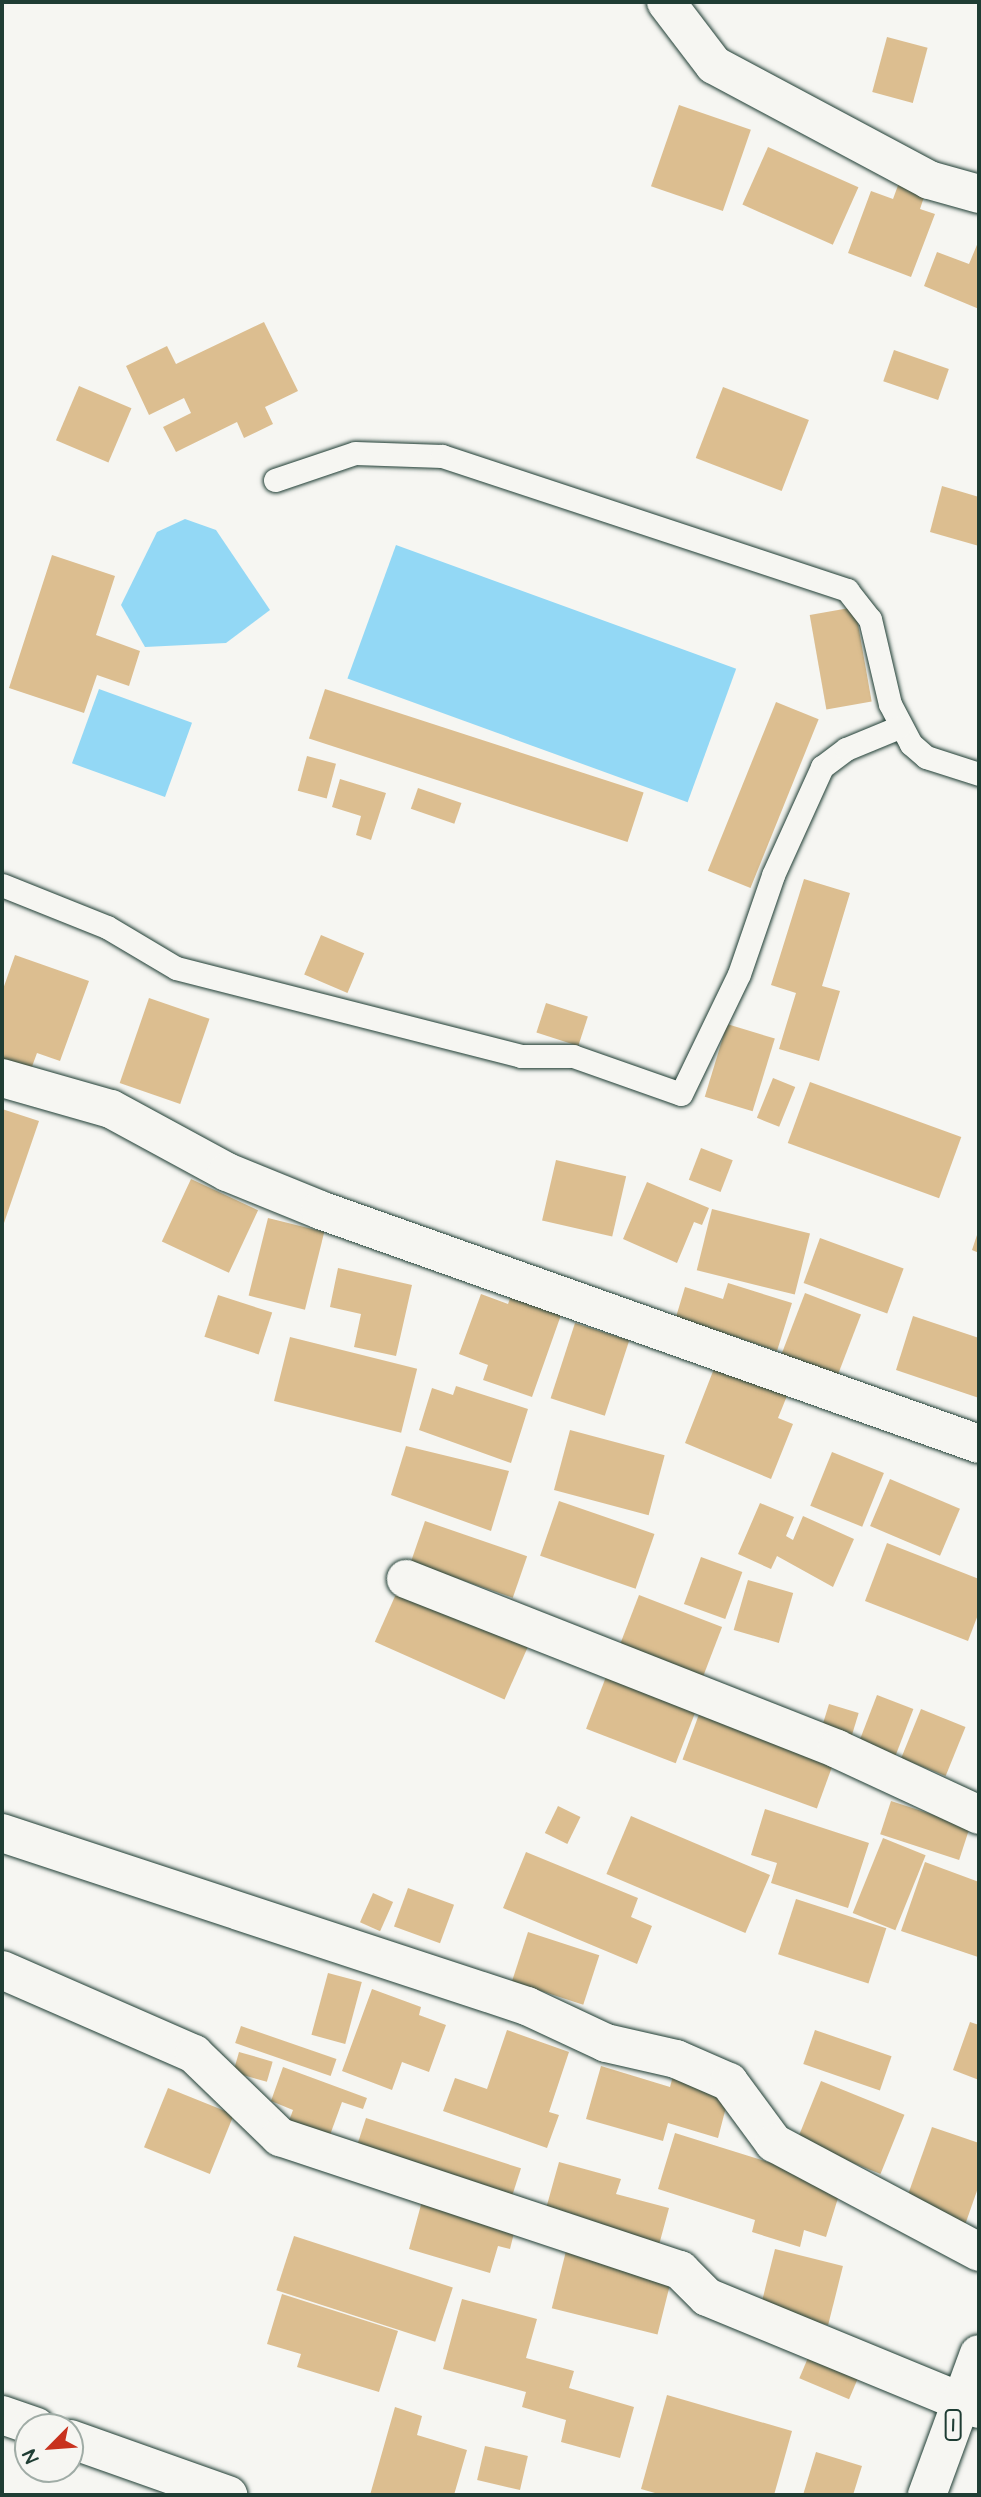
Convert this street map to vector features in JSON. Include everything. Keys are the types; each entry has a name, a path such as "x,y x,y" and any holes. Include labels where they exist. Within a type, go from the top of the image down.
{"main road":[{"path":"666,2 714,65 929,180 979,194"},
{"path":"2,1078 111,1109 227,1172 320,1210 979,1444"},
{"path":"406,1579 837,1749 979,1815"},
{"path":"2,1833 527,2006 606,2043 718,2077 729,2082 774,2143 979,2252"},
{"path":"2,1970 194,2054 280,2137 680,2270 706,2297 970,2405"},
{"name":"1","path":"927,2495 970,2405 979,2354"},
{"path":"84,2444 228,2495"}],"lane":[{"path":"275,480 355,453 442,456 847,590 876,634 899,727 926,757 979,774"},
{"path":"2,885 107,927 176,968 521,1056 573,1056 681,1094 739,974 773,874 822,767 846,749 899,727"}],"water":[{"path":"185,519 216,530 270,610 226,643 145,647 121,605 157,532"},
{"path":"396,545 736,669 688,802 347,678"},
{"path":"99,689 192,723 165,797 72,763"}],"building":[{"path":"887,37 928,48 913,103 872,92"},
{"path":"679,105 751,130 723,211 651,186"},
{"path":"768,147 858,187 833,245 742,205"},
{"path":"900,180 926,191 920,209 935,214 911,277 848,253 871,191 893,199"},
{"path":"979,240 979,309 924,286 937,252 969,264"},
{"path":"264,322 298,391 265,407 273,424 244,438 237,422 176,452 163,427 191,413 184,398 149,415 126,366 167,346 176,364"},
{"path":"894,350 949,369 938,400 883,381"},
{"path":"79,386 131,408 108,463 56,440"},
{"path":"723,387 809,420 782,491 696,458"},
{"path":"942,486 979,497 979,546 930,532"},
{"path":"52,555 115,576 96,635 140,651 129,686 97,675 84,713 9,688"},
{"path":"855,607 872,702 826,710 810,615"},
{"path":"325,689 644,793 628,842 309,738"},
{"path":"776,702 819,719 750,888 708,871"},
{"path":"307,756 336,764 327,799 298,791"},
{"path":"340,779 386,793 371,840 356,835 361,816 332,807"},
{"path":"418,788 461,803 454,824 411,809"},
{"path":"804,879 850,893 822,986 840,991 819,1061 779,1049 796,993 771,985"},
{"path":"321,935 364,953 347,993 304,975"},
{"path":"15,955 89,981 60,1061 37,1053 30,1072 2,1062 2,992"},
{"path":"149,998 210,1019 180,1104 120,1083"},
{"path":"546,1003 588,1017 578,1046 536,1032"},
{"path":"727,1024 775,1039 753,1111 705,1097"},
{"path":"773,1078 795,1087 779,1127 757,1118"},
{"path":"810,1082 961,1137 939,1198 788,1143"},
{"path":"2,1109 39,1121 4,1223 2,1222"},
{"path":"701,1148 733,1160 721,1192 689,1180"},
{"path":"556,1160 626,1176 612,1237 542,1220"},
{"path":"191,1179 258,1210 229,1273 162,1242"},
{"path":"647,1182 709,1208 702,1225 694,1222 677,1263 623,1239"},
{"path":"712,1209 810,1233 795,1295 697,1270"},
{"path":"268,1218 324,1232 305,1310 249,1296"},
{"path":"979,1229 979,1253 972,1250"},
{"path":"820,1238 904,1268 887,1314 804,1283"},
{"path":"338,1268 412,1285 396,1356 354,1347 361,1314 330,1307"},
{"path":"728,1283 792,1303 777,1351 676,1317 685,1287 723,1299"},
{"path":"805,1293 861,1315 836,1381 780,1359"},
{"path":"481,1294 508,1304 511,1296 561,1315 532,1397 483,1380 488,1365 459,1354"},
{"path":"218,1295 272,1313 259,1354 204,1337"},
{"path":"913,1316 979,1338 979,1398 896,1370"},
{"path":"575,1323 629,1341 605,1416 551,1398"},
{"path":"290,1337 417,1369 401,1433 274,1401"},
{"path":"717,1361 789,1391 778,1418 793,1424 771,1479 685,1443"},
{"path":"456,1386 528,1409 511,1463 419,1430 432,1388 453,1395"},
{"path":"570,1430 665,1455 649,1515 554,1490"},
{"path":"406,1446 509,1471 491,1531 391,1495"},
{"path":"832,1452 884,1473 862,1527 810,1506"},
{"path":"890,1479 960,1509 940,1556 870,1526"},
{"path":"559,1501 654,1534 636,1589 540,1556"},
{"path":"760,1503 794,1517 786,1536 793,1540 803,1516 854,1539 833,1587 777,1556 771,1569 738,1554"},
{"path":"425,1521 527,1556 513,1598 411,1563"},
{"path":"887,1543 979,1579 979,1612 968,1641 865,1601"},
{"path":"701,1557 742,1572 725,1619 684,1604"},
{"path":"748,1580 793,1593 779,1643 734,1630"},
{"path":"400,1585 530,1643 505,1699 375,1642"},
{"path":"639,1595 722,1627 699,1687 616,1655"},
{"path":"609,1669 699,1703 676,1763 586,1729"},
{"path":"877,1695 913,1709 894,1759 858,1745"},
{"path":"829,1704 859,1713 849,1744 820,1735"},
{"path":"702,1706 836,1755 817,1808 683,1760"},
{"path":"921,1709 966,1727 946,1776 901,1758"},
{"path":"891,1801 970,1827 959,1860 880,1834"},
{"path":"558,1806 580,1817 567,1844 545,1833"},
{"path":"765,1809 869,1843 848,1908 771,1883 777,1863 751,1855"},
{"path":"631,1816 770,1875 745,1933 606,1874"},
{"path":"883,1838 926,1855 895,1930 853,1913"},
{"path":"526,1852 638,1898 631,1917 652,1926 637,1964 503,1908"},
{"path":"925,1862 979,1882 978,1957 901,1931"},
{"path":"408,1888 454,1905 440,1943 394,1927"},
{"path":"373,1893 393,1902 380,1931 360,1922"},
{"path":"796,1899 886,1928 868,1984 778,1954"},
{"path":"528,1932 599,1955 583,2005 512,1981"},
{"path":"328,1973 362,1982 345,2044 311,2035"},
{"path":"372,1989 421,2007 419,2015 446,2025 429,2072 402,2062 392,2090 342,2071"},
{"path":"970,2022 979,2025 979,2080 953,2070"},
{"path":"241,2026 336,2059 331,2076 235,2043"},
{"path":"507,2030 569,2052 549,2112 559,2115 547,2148 443,2111 455,2078 487,2089"},
{"path":"815,2030 892,2056 880,2090 803,2064"},
{"path":"239,2052 273,2062 267,2082 233,2072"},
{"path":"601,2066 670,2087 673,2076 730,2092 718,2138 668,2123 663,2141 586,2119"},
{"path":"283,2067 367,2098 363,2109 342,2102 330,2135 289,2121 293,2110 271,2101"},
{"path":"821,2081 904,2115 880,2174 797,2140"},
{"path":"168,2088 234,2115 210,2174 144,2147"},
{"path":"366,2118 521,2168 509,2206 354,2156"},
{"path":"932,2127 979,2143 979,2185 965,2225 905,2203"},
{"path":"675,2133 842,2185 826,2237 804,2230 800,2247 752,2232 755,2220 658,2189"},
{"path":"559,2162 621,2179 616,2194 669,2208 656,2256 542,2223"},
{"path":"425,2190 518,2217 510,2249 498,2246 490,2273 409,2249"},
{"path":"294,2236 453,2288 435,2342 276,2290"},
{"path":"567,2247 673,2273 658,2334 552,2308"},
{"path":"775,2249 843,2266 828,2325 760,2308"},
{"path":"282,2294 398,2331 379,2392 297,2367 301,2354 267,2344"},
{"path":"462,2299 537,2319 526,2358 574,2371 569,2388 634,2407 620,2458 561,2442 566,2420 522,2407 526,2392 443,2369"},
{"path":"813,2346 863,2367 849,2399 799,2378"},
{"path":"667,2395 792,2431 774,2495 662,2495 641,2489"},
{"path":"395,2407 422,2416 417,2435 467,2450 454,2495 370,2495"},
{"path":"485,2446 528,2456 520,2490 477,2480"},
{"path":"816,2452 862,2466 853,2495 803,2495"}]}
